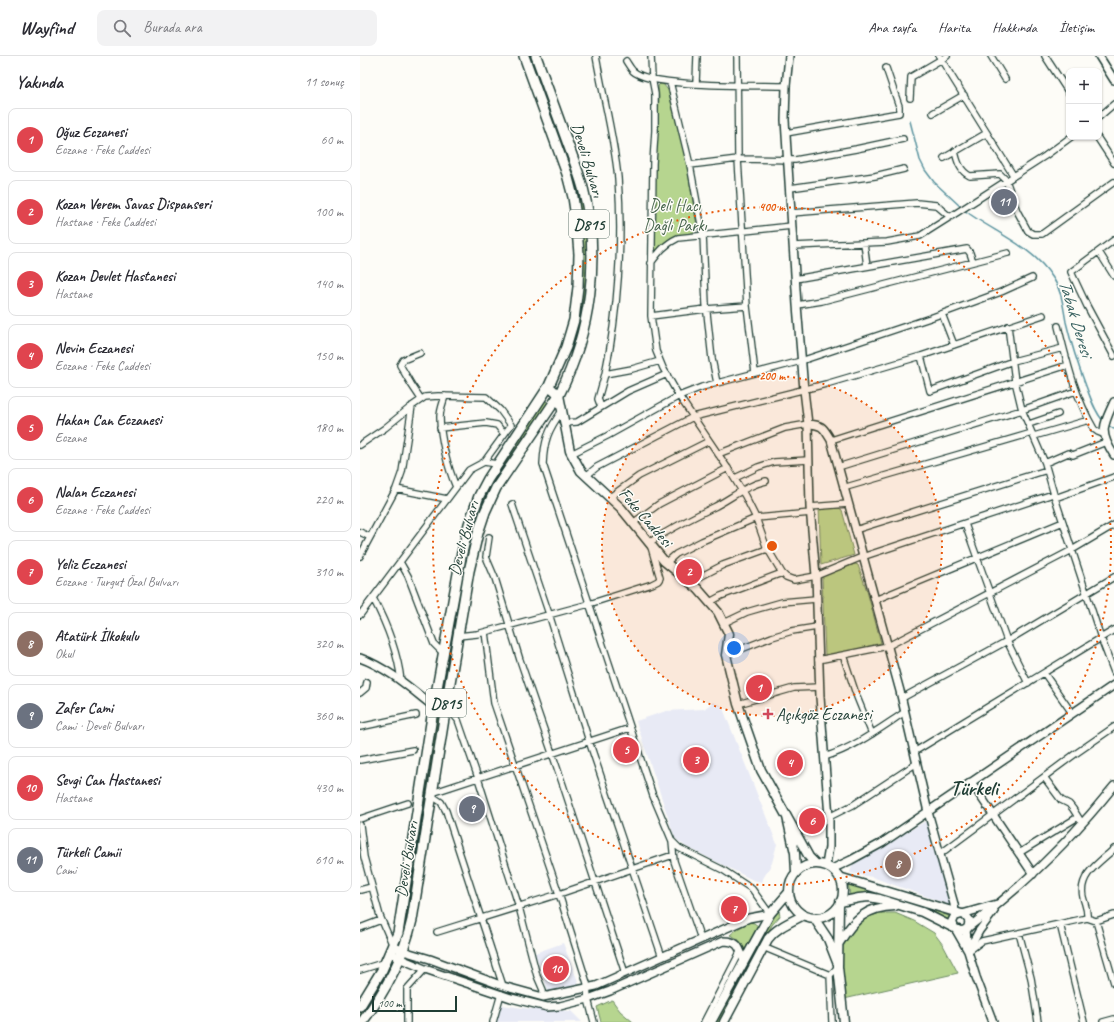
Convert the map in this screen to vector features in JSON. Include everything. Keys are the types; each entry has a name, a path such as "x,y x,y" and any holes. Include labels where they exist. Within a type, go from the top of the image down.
{"highway":[{"name":"Develi Bulvarı","path":"360,1006 376,982 386,962 392,949 399,924 443,653 466,533 479,496 497,464 549,386 566,347 574,320 578,287 579,246 576,217 569,181 524,56"},
{"name":"Develi Bulvarı","path":"362,1022 381,996 402,955 412,920 458,636 475,544 481,524 496,488 559,395 571,369 584,324 589,300 591,276 591,239 585,199 580,178 536,56"}],"main road":[{"path":"549,386 559,395"},
{"name":"Feke Caddesi","path":"559,395 571,454 581,471 621,508 666,563 690,582 710,602 724,623 729,634 726,655 738,704 761,770 810,857 815,863"},
{"path":"787,817 796,872"},
{"path":"711,1022 770,914 788,892 792,878 802,867 815,863 829,867 839,877 843,890 839,903 838,967 844,1022"},
{"path":"788,892 793,906 798,911 804,915 814,918 828,914 834,910 839,903 869,897 922,912 960,932 967,928 969,920 968,917 958,913 839,877"},
{"path":"839,943 855,921 868,912 886,906 902,906"},
{"path":"955,929 952,925 953,918 958,913"},
{"path":"724,1022 763,947 773,932 804,915"},
{"path":"814,918 828,939 838,967"}],"street":[{"path":"596,56 614,151 618,178 620,217 616,301 612,345 598,399 601,407"},
{"path":"651,56 652,78 655,94 656,131 653,163 651,316 656,351 679,396 742,490 756,518 768,549 782,573 794,580 816,576 862,557 1114,477"},
{"path":"696,84 697,56"},
{"path":"737,56 738,160 747,306 754,373"},
{"path":"789,56 786,86 786,133 801,361 808,424 811,510 816,576 818,660 829,817 829,867 851,860 882,843 1114,685"},
{"path":"991,56 1005,79"},
{"path":"1045,56 1066,88"},
{"path":"1099,56 1114,80"},
{"path":"910,98 911,77 943,57 964,95 1013,175"},
{"path":"626,61 633,72 670,82 786,86"},
{"path":"786,133 899,113 899,106 886,68"},
{"path":"670,82 690,165 703,235 706,309 712,359 717,383"},
{"path":"933,113 964,95"},
{"path":"1102,114 1114,104"},
{"path":"944,158 987,133"},
{"path":"690,165 738,160 795,160 902,139"},
{"path":"793,246 887,242 920,236 1013,175 1045,156 1067,140"},
{"path":"1099,140 1114,163"},
{"path":"955,151 956,160 966,174 970,176 1000,174 1006,180 1018,211 1028,231 1033,234 1042,234 1114,182"},
{"path":"790,188 874,176 904,169"},
{"path":"791,213 918,203 936,205 950,217"},
{"path":"651,264 669,242 678,238 792,226"},
{"path":"1114,240 1071,272 1087,306 1114,356"},
{"path":"864,243 867,266"},
{"path":"795,279 967,249 973,262"},
{"path":"1099,252 1114,276"},
{"path":"797,305 822,301 1008,253"},
{"path":"571,454 679,396 717,383 801,361 942,314 1001,292 1032,278"},
{"path":"651,316 706,309 747,306"},
{"path":"942,314 954,345"},
{"path":"586,476 597,467 693,417 804,390 922,356 1043,314"},
{"path":"1008,326 1022,410 1045,463 1054,496 1101,638 1114,672"},
{"path":"1058,326 1076,391 1089,420 1096,431 1104,432"},
{"path":"922,356 930,391 1013,361 1063,348"},
{"path":"420,354 403,360 400,365 421,399"},
{"path":"605,374 632,369 660,361"},
{"path":"831,440 1068,365"},
{"path":"564,423 577,422 628,391 667,374"},
{"path":"838,467 1022,410 1076,391"},
{"path":"445,396 440,415 440,428 450,472 456,487"},
{"path":"360,445 425,397 486,397 500,410 510,425 484,462 469,470 360,615"},
{"path":"1114,402 1107,416 1104,432 1106,442 1114,455"},
{"path":"360,556 396,489 402,472 412,406"},
{"path":"562,411 551,427 544,448 543,464 653,796 672,841 674,862 700,939"},
{"path":"1029,424 1058,414"},
{"path":"843,488 1033,434 1089,420"},
{"path":"440,428 486,423 496,425 504,434"},
{"path":"718,454 785,428 808,424 819,425 824,429 831,440 902,698 928,812 958,913 1001,903"},
{"path":"610,498 639,476 709,441"},
{"path":"1045,463 1068,453 1072,455 1106,442"},
{"path":"734,478 758,467 774,462 809,460"},
{"path":"484,462 497,464"},
{"path":"634,523 659,504 728,468"},
{"path":"855,530 1047,470"},
{"path":"458,636 485,632 589,604 658,581 660,578 650,544 688,519 716,507 742,490 766,481"},
{"path":"396,489 447,499"},
{"path":"512,504 549,614 589,742 662,957"},
{"path":"666,563 676,554 702,541 756,518 848,504"},
{"path":"875,600 1063,522"},
{"path":"965,524 1007,641 1028,683"},
{"path":"818,660 888,646 1072,550 1114,525"},
{"path":"360,532 370,537"},
{"path":"489,538 486,557 495,578 509,625 626,973"},
{"path":"690,582 723,565 768,549"},
{"path":"400,562 408,576 434,644 443,653"},
{"path":"710,602 721,596 782,573"},
{"path":"902,698 1007,641 1114,577"},
{"path":"373,598 380,612 399,664 400,681"},
{"path":"724,623 748,612 782,602 816,599"},
{"path":"726,655 772,637 792,631 817,627"},
{"path":"914,752 1114,630"},
{"path":"485,632 494,703 514,766 559,894 587,983 588,999 594,1022"},
{"path":"843,655 857,697 872,734"},
{"path":"360,658 394,675 434,707"},
{"path":"1044,673 1072,713"},
{"path":"360,693 366,688 367,682"},
{"path":"738,704 794,688 820,687"},
{"path":"446,706 458,720 478,778 543,990 543,997"},
{"path":"824,757 841,752 905,712"},
{"path":"360,727 416,715"},
{"path":"940,854 992,814 1114,727"},
{"path":"503,986 446,811 441,802 432,794 630,728"},
{"path":"360,760 413,750"},
{"path":"829,817 853,805 917,763"},
{"path":"1044,777 1061,800 1073,809 1080,821"},
{"path":"971,782 1033,874"},
{"path":"968,951 967,928 1001,903 1052,856 1080,821 1114,786"},
{"path":"360,820 408,803"},
{"path":"1019,853 1080,821"},
{"path":"360,825 364,857 381,920 392,949 425,969 501,994 547,1006 560,1006 588,999 631,983 723,941 733,941 738,945 744,961"},
{"path":"402,955 430,959 503,986 543,997 596,986 749,918 770,914 752,889 723,870 679,848 672,841"},
{"path":"1087,918 1087,909 1082,887 1084,879 1091,870 1114,849"},
{"path":"437,932 559,894 673,855"},
{"path":"360,890 372,887"},
{"path":"968,951 979,931 1001,903"},
{"path":"968,951 982,941 1087,918 1096,921 1114,915"},
{"path":"360,928 381,920"},
{"path":"1096,921 1113,975 1114,983"},
{"path":"1060,924 1084,1022"},
{"path":"955,929 968,951 993,1022"},
{"path":"1019,933 1031,978 1038,1022"},
{"path":"763,947 830,975"},
{"path":"704,1022 740,952"},
{"path":"360,970 386,962"},
{"path":"832,1022 830,975 838,967"},
{"path":"407,1022 407,989 425,969"},
{"path":"493,1022 501,994"},
{"path":"831,1006 842,1003"},
{"path":"1103,1022 1114,1019"}],"shaded area":[{"path":"713,702 722,706 777,844 772,863 761,882 753,880 685,846 675,838 636,721 666,711 704,709"},
{"path":"926,821 946,883 950,905 872,877 850,873 852,865"},
{"path":"563,943 579,984 549,993 535,953"},
{"path":"501,1005 531,1009 571,1011 582,1022 497,1022"}],"green space":[{"path":"528,56 532,56 577,182 583,209 587,252 586,280 580,323 584,259 579,211"},
{"name":"Deli Hacı Dağlı Parkı","path":"663,84 668,90 686,160 697,226 696,231 671,238 655,252 655,185 659,97 658,86"},
{"path":"545,400 548,403 503,467 487,497 413,886 418,836 434,729 465,551 479,506 499,467"},
{"path":"819,508 839,508 842,510 854,555 821,565"},
{"path":"855,564 858,565 867,591 881,643 841,653 825,655 822,576"},
{"path":"848,882 926,907 951,917 948,921 927,908 910,902 868,895 850,896"},
{"path":"778,907 780,916 772,925 719,1022 716,1022"},
{"path":"880,913 895,913 914,921 934,933 943,945 958,973 844,999 841,943 854,924 865,918"},
{"path":"750,922 758,926 744,951 738,939 730,935 737,929"},
{"path":"390,964 395,967 360,1018 360,1012 377,988"},
{"path":"612,1000 620,1011 633,1022 601,1022 597,1007"}],"waterway":[{"name":"Tabak Deresi","path":"910,121 920,160 925,170 934,182 961,207"},
{"name":"Tabak Deresi","path":"964,210 1024,248 1045,267 1053,278 1060,293 1072,346 1080,370 1097,413 1103,421"},
{"name":"Tabak Deresi","path":"1107,425 1114,429"}],"place":[{"name":"Türkeli Camii","path":"1004,202"},
{"name":"Kozan Verem Savas Dispanseri","path":"689,572"},
{"name":"Oğuz Eczanesi","path":"759,688"},
{"name":"Açıkgöz Eczanesi","path":"768,714"},
{"name":"Hakan Can Eczanesi","path":"626,750"},
{"name":"Kozan Devlet Hastanesi","path":"696,760"},
{"name":"Nevin Eczanesi","path":"790,763"},
{"name":"Zafer Cami","path":"472,809"},
{"name":"Nalan Eczanesi","path":"812,821"},
{"name":"Atatürk İlkokulu","path":"898,864"},
{"name":"Yeliz Eczanesi","path":"734,909"},
{"name":"Sevgi Can Hastanesi","path":"556,969"}],"district":[{"name":"Türkeli","path":"974,788"}]}
